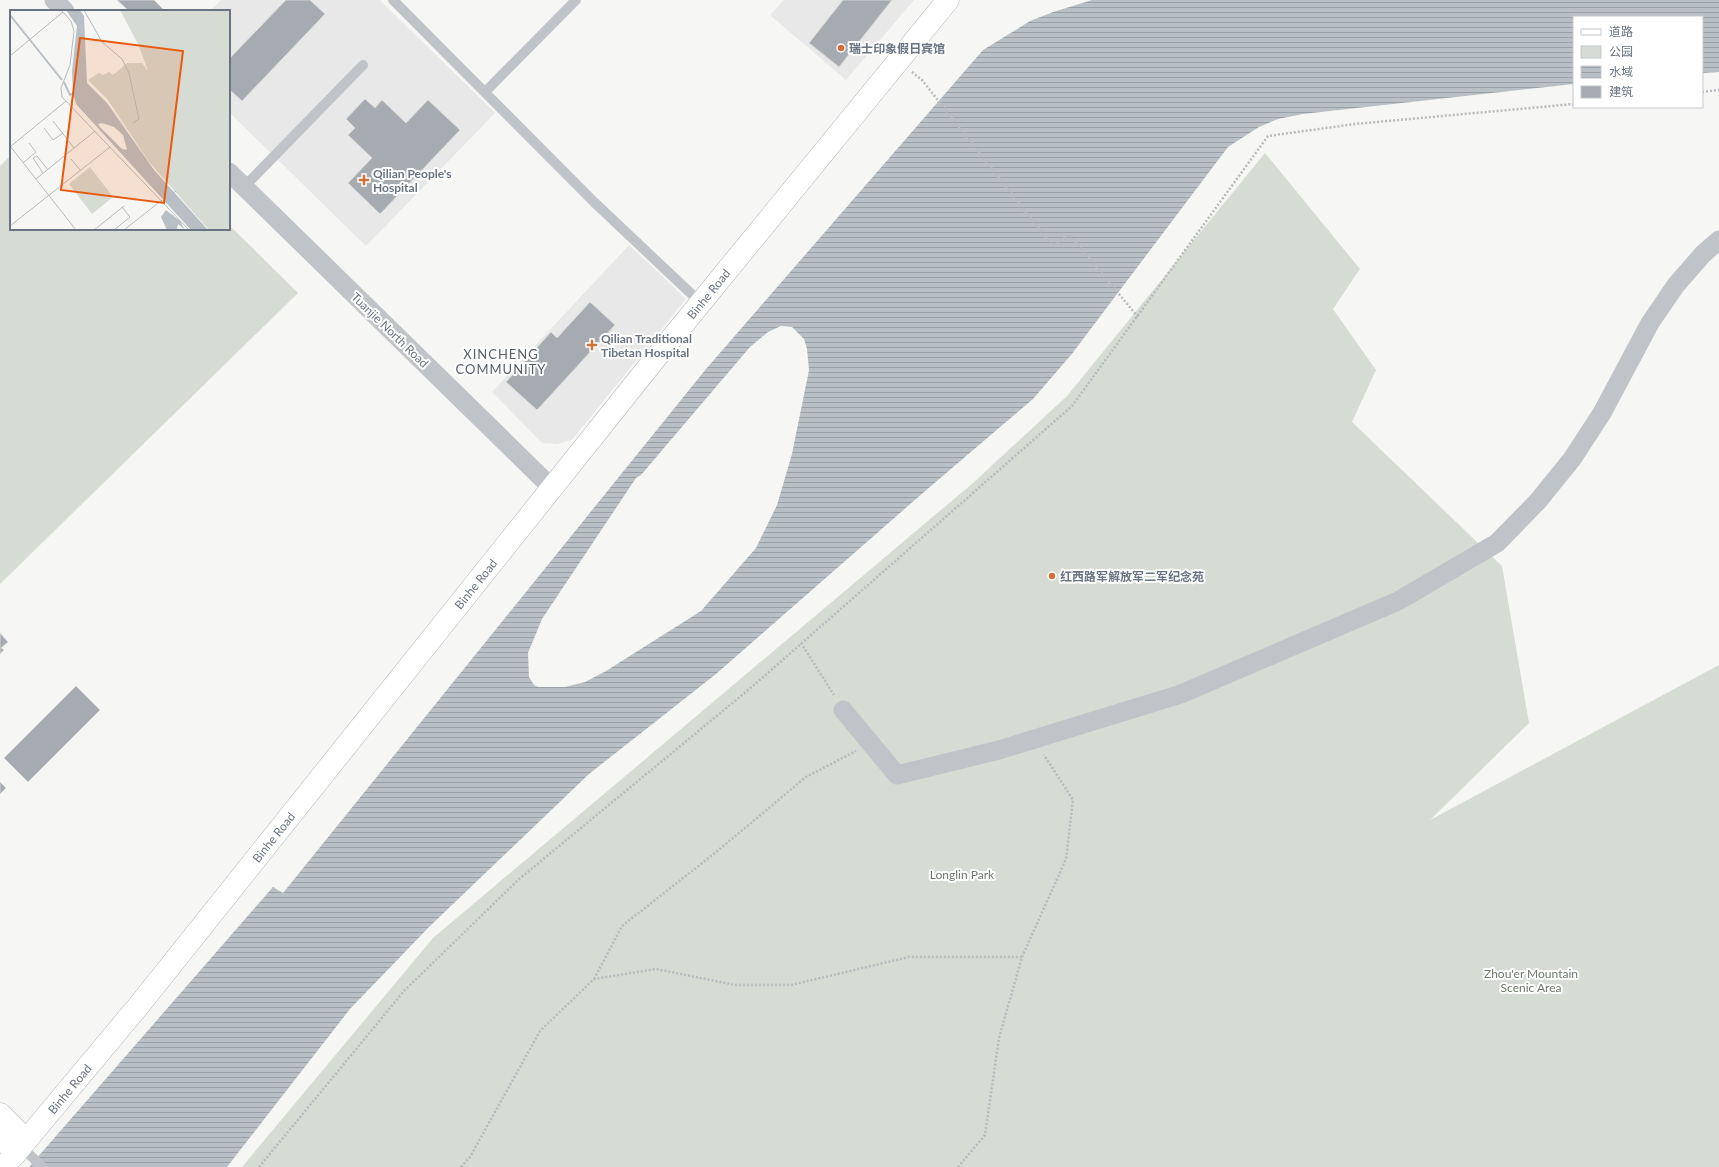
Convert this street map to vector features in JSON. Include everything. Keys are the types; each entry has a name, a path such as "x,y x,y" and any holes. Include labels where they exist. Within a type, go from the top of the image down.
{"street":[{"path":"54,0 64,10"},
{"name":"Binhe Road","path":"17,1152 144,998 701,303 948,0"},
{"name":"Tuanjie North Road","path":"230,173 552,488"},
{"path":"843,710 897,775 999,750 1180,694 1391,605 1497,543 1538,501 1572,459 1602,413 1650,323 1676,285 1703,254 1719,240"},
{"path":"0,1114 17,1152"},
{"path":"0,1137 17,1152"}],"lane":[{"path":"393,0 595,203 701,303"},
{"path":"485,92 576,0"},
{"path":"244,187 363,65"},
{"path":"17,1152 40,1164"}],"path":[{"path":"922,80 1052,245 1070,236 1138,318"},
{"path":"1703,92 1719,90"},
{"path":"259,1167 404,991 518,880 753,686 1072,406 1138,318 1268,136 1354,124 1573,104"},
{"path":"801,643 843,710"},
{"path":"958,1167 985,1135 1000,1038 1022,957 1066,859 1073,800 1034,739"},
{"path":"461,1167 470,1157 540,1031 594,979 622,926 715,853 806,777 871,744"},
{"path":"594,979 656,969 735,985 791,985 909,957 1022,957"}],"shaded area":[{"name":"Qilian People's Hospital","path":"221,0 380,0 495,113 366,246 230,113 230,10 211,10"},
{"name":"瑞士印象假日宾馆","path":"784,0 914,0 846,80 770,15"},
{"name":"Qilian Traditional Tibetan Hospital","path":"629,245 686,299 572,440 557,444 542,443 492,392"}],"green space":[{"name":"Longlin Park","path":"1265,153 1360,269 1333,309 1376,370 1352,422 1502,566 1529,723 1430,820 1719,665 1719,1167 242,1167 433,938 973,483 1067,396"},
{"path":"10,156 10,230 230,230 230,226 298,293 0,584 0,166"}],"water":[{"path":"1092,0 1719,0 1719,72 1703,73 1703,16 1573,16 1573,84 1303,114 1278,119 1259,127 1228,147 1071,355 1033,399 716,674 589,774 429,927 350,1009 227,1167 29,1167 273,887 283,893 706,369 983,50 1030,21","holes":["781,326 792,327 804,339 807,349 809,370 792,454 777,505 756,548 701,611 606,671 585,682 565,687 538,687 534,685 529,677 528,653 542,619 636,478 641,475 750,347 768,332"]}],"building":[{"path":"117,0 154,0 164,10 128,10"},
{"path":"286,0 310,0 325,14 242,101 230,90 230,58"},
{"path":"843,0 892,0 839,67 809,43"},
{"path":"365,99 375,108 382,100 406,123 428,100 460,130 380,214 348,183 372,158 348,135 355,128 346,119"},
{"path":"590,302 615,325 537,410 506,382 551,332 557,338"},
{"path":"0,633 8,642 1,648 4,650 0,654"},
{"path":"76,686 100,710 28,782 4,758"},
{"path":"0,782 6,788 0,794"}],"place":[{"name":"瑞士印象假日宾馆","path":"841,48"},
{"name":"Qilian People's Hospital","path":"364,180"},
{"name":"Qilian Traditional Tibetan Hospital","path":"592,345"},
{"name":"红西路军解放军二军纪念苑","path":"1052,576"}],"district":[{"name":"XINCHENG COMMUNITY","path":"501,362"}],"park label":[{"name":"Zhou'er Mountain Scenic Area","path":"1531,980"}]}
